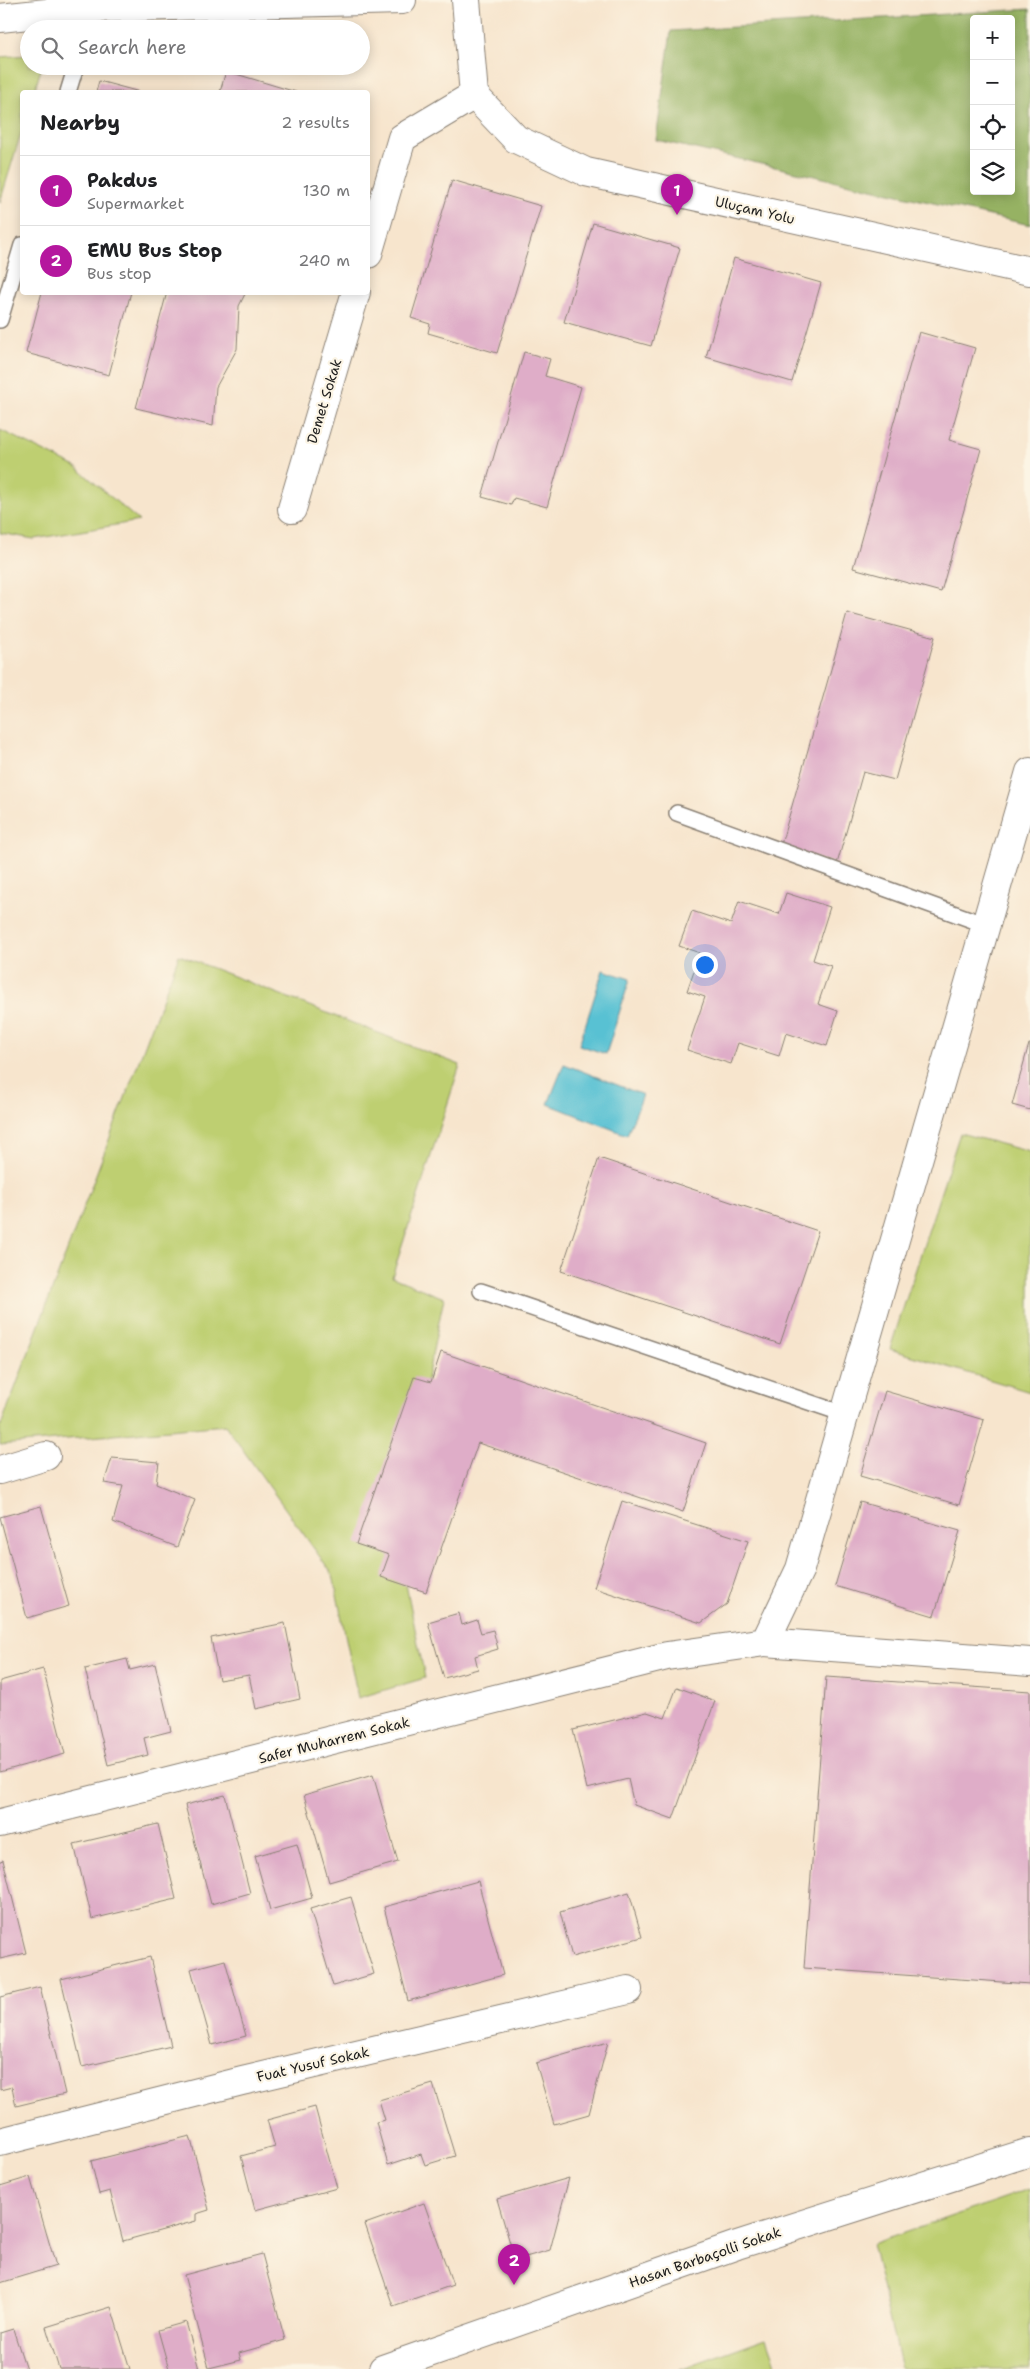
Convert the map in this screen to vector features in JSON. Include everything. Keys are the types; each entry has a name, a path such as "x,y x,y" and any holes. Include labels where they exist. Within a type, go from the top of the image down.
{"street":[{"path":"0,18 91,18 135,3 402,0"},
{"path":"370,247 402,138 474,95 466,0"},
{"name":"Uluçam Yolu","path":"474,95 516,139 586,172 1030,271"},
{"name":"Demet Sokak","path":"292,509 355,295"},
{"path":"765,1642 800,1569 1030,772"},
{"path":"0,1470 46,1456"},
{"name":"Safer Muharrem Sokak","path":"0,1823 667,1656 765,1642 1030,1662"},
{"name":"Fuat Yusuf Sokak","path":"0,2142 242,2081 628,1990"},
{"name":"Hasan Barbaçolli Sokak","path":"383,2369 737,2245 1030,2152"}],"lane":[{"path":"69,90 73,75"},
{"path":"0,320 20,252"},
{"path":"677,813 986,925"},
{"path":"481,1290 844,1414"}],"green space":[{"path":"1030,9 1030,225 656,140 671,31"},
{"path":"20,56 20,75 39,75 35,90 20,90 20,137 0,202 0,57"},
{"path":"0,430 76,467 139,521 34,539 0,533"},
{"path":"179,955 460,1065 392,1277 444,1298 395,1530 425,1678 358,1698 333,1575 225,1425 0,1445 0,1428"},
{"path":"960,1133 1030,1152 1030,1392 890,1349"},
{"path":"1030,2189 1030,2369 901,2369 872,2244"},
{"path":"766,2338 777,2369 680,2369"}],"water":[{"path":"603,970 630,979 606,1054 579,1045"},
{"path":"564,1064 643,1095 627,1135 548,1104"}],"building":[{"path":"225,75 239,75 289,90 221,90"},
{"path":"99,81 133,90 97,90"},
{"path":"452,180 541,206 497,353 428,333 430,324 411,318"},
{"path":"593,223 680,248 651,346 564,322"},
{"path":"734,258 821,283 792,382 706,357"},
{"path":"41,295 130,295 109,375 26,353"},
{"path":"166,295 244,295 239,306 237,349 216,387 213,426 136,408"},
{"path":"919,332 975,348 949,440 981,449 941,592 853,568"},
{"path":"524,352 550,359 545,376 581,387 547,507 514,498 511,505 482,497"},
{"path":"847,613 935,637 895,780 863,772 837,864 780,848"},
{"path":"786,893 830,907 813,960 831,966 818,1004 838,1011 827,1046 786,1033 779,1056 738,1043 731,1064 687,1050 705,997 687,991 700,953 679,946 692,911 731,924 739,901 779,914"},
{"path":"1030,1044 1030,1110 1012,1105"},
{"path":"599,1158 818,1231 780,1344 561,1271"},
{"path":"441,1352 706,1443 683,1512 478,1443 426,1592 381,1577 389,1555 356,1544 414,1377 431,1382"},
{"path":"885,1391 984,1420 959,1505 860,1476"},
{"path":"112,1458 159,1462 156,1484 195,1500 177,1547 113,1522 123,1486 104,1483"},
{"path":"622,1501 748,1541 727,1604 701,1623 594,1588"},
{"path":"860,1502 960,1531 934,1616 835,1586"},
{"path":"41,1506 69,1606 27,1618 0,1517"},
{"path":"459,1613 462,1625 477,1620 481,1633 493,1630 498,1649 475,1656 478,1669 444,1678 428,1622"},
{"path":"285,1623 300,1699 256,1709 249,1675 219,1680 211,1638"},
{"path":"127,1659 130,1670 155,1664 171,1731 144,1738 148,1755 108,1765 85,1669"},
{"path":"43,1669 65,1754 0,1772 0,1681"},
{"path":"826,1677 1030,1691 1030,1984 804,1968"},
{"path":"677,1687 715,1701 673,1819 634,1805 628,1779 587,1789 573,1730 647,1712 665,1718"},
{"path":"373,1775 398,1862 329,1882 304,1795"},
{"path":"225,1795 250,1893 211,1904 185,1805"},
{"path":"158,1824 176,1899 92,1919 74,1844"},
{"path":"297,1844 312,1898 270,1910 255,1856"},
{"path":"3,1860 26,1953 0,1959 0,1861"},
{"path":"478,1881 503,1975 408,2001 384,1907"},
{"path":"629,1892 642,1937 572,1957 560,1912"},
{"path":"351,1897 374,1974 333,1986 310,1909"},
{"path":"150,1957 171,2046 82,2067 61,1979"},
{"path":"225,1960 246,2036 212,2045 191,1969"},
{"path":"40,1987 65,2094 16,2106 12,2087 0,2090 0,1997"},
{"path":"608,2042 589,2114 554,2124 536,2063"},
{"path":"433,2084 455,2156 425,2165 421,2154 388,2165 376,2122 385,2120 379,2100"},
{"path":"315,2107 337,2188 255,2210 241,2156 275,2147 267,2120"},
{"path":"190,2136 209,2210 196,2214 196,2221 123,2241 110,2191 99,2194 91,2161"},
{"path":"30,2177 56,2266 0,2283 0,2186"},
{"path":"569,2178 550,2250 515,2260 497,2199"},
{"path":"424,2203 453,2285 393,2306 365,2224"},
{"path":"262,2254 285,2340 239,2353 241,2360 209,2368 184,2275"},
{"path":"111,2307 130,2369 59,2369 46,2327"},
{"path":"186,2322 199,2369 169,2369 158,2330"},
{"path":"13,2329 26,2369 0,2369 0,2333"}],"place":[{"name":"Pakdus","path":"677,215"},
{"name":"EMU Bus Stop","path":"514,2285"}]}
